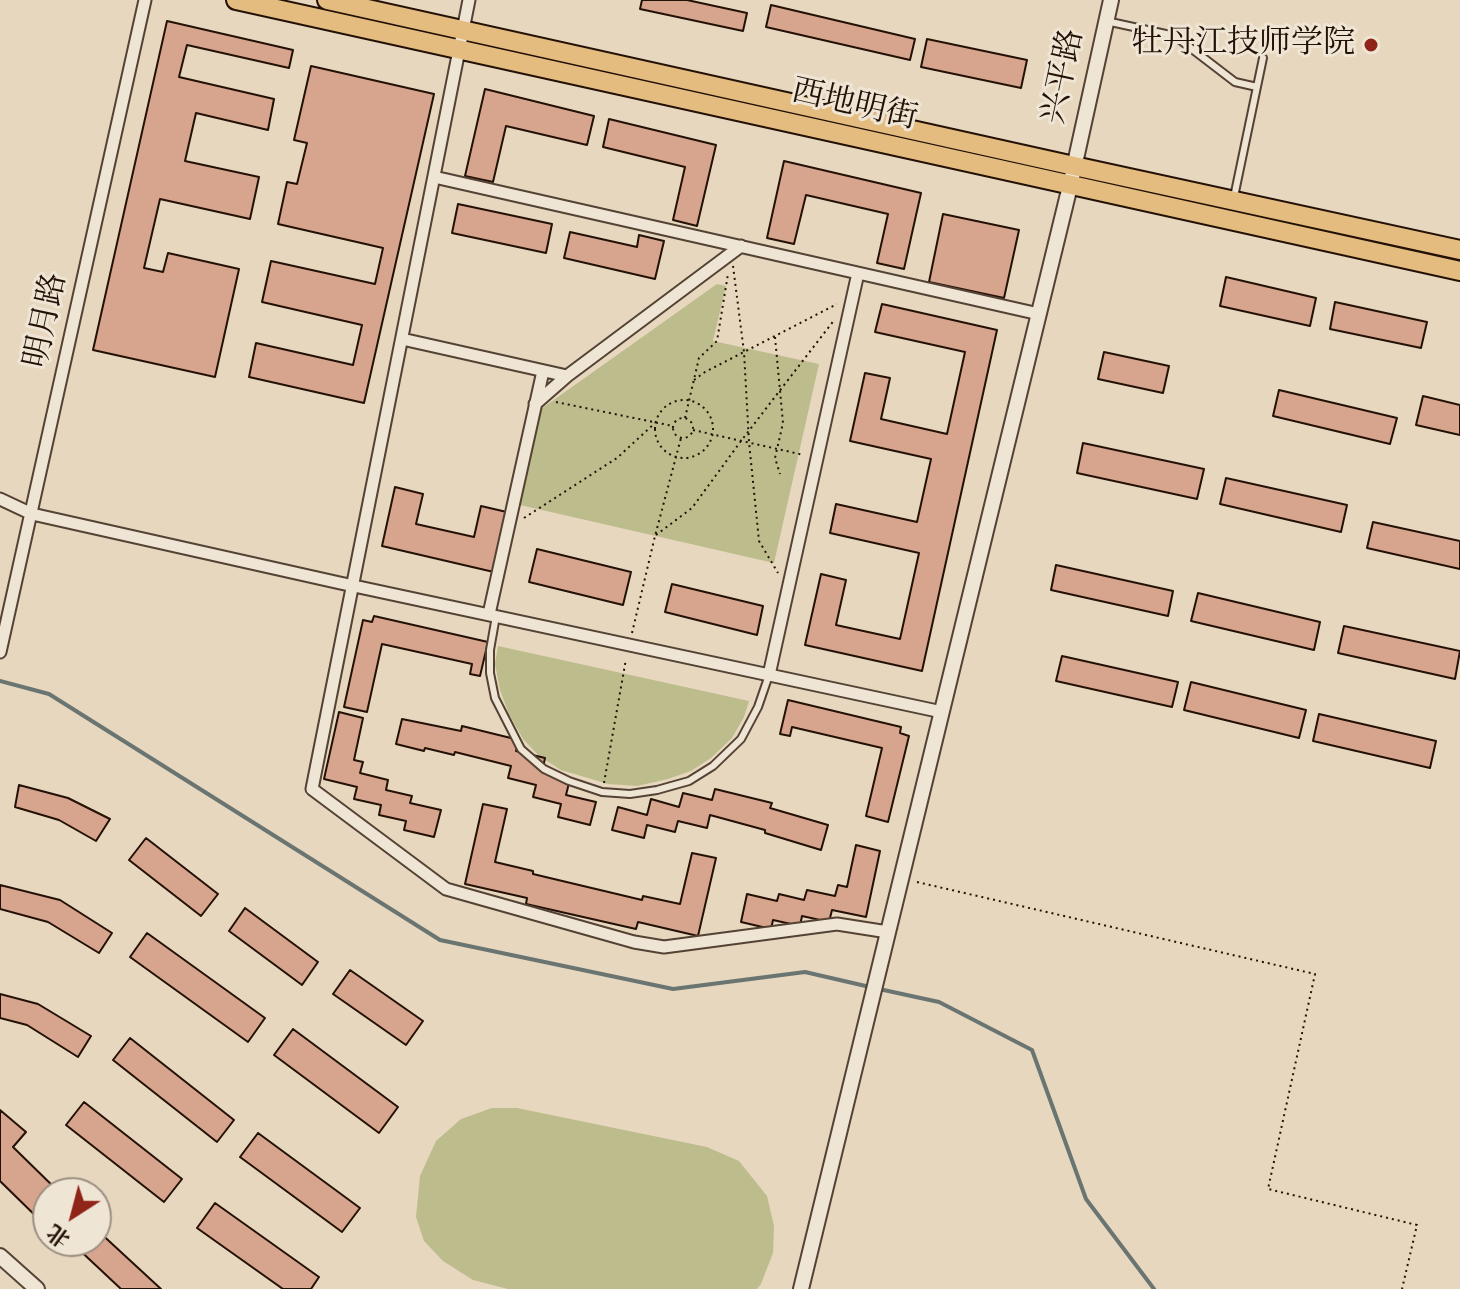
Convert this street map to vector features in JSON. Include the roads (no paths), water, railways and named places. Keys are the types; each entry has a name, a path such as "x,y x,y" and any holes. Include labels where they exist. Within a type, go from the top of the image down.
{"main road":[{"name":"西地明街","path":"236,0 1460,271"},
{"name":"西地明街","path":"327,0 1460,250"}],"street":[{"name":"明月路","path":"0,652 145,0"},
{"path":"469,0 312,789 446,889 634,942 664,947 837,924 888,932"},
{"name":"兴平路","path":"801,1289 1070,186 1111,0"},
{"path":"434,177 736,250 858,273 1039,314"},
{"path":"538,401 736,250"},
{"path":"769,675 858,273"},
{"path":"402,339 567,376"},
{"path":"492,615 543,371"},
{"path":"0,499 32,514 942,712"},
{"path":"0,1256 37,1289"}],"lane":[{"path":"1106,21 1175,36 1235,82 1257,87"},
{"path":"1233,201 1263,58"},
{"path":"492,615 490,673 495,698 521,749 544,769 602,792 630,794 657,790 689,781 713,766 741,739 758,707 769,675"}],"waterway":[{"path":"0,681 49,694 440,940 673,989 805,972 870,987"},
{"path":"879,989 939,1002 1032,1050 1086,1199 1154,1289"}],"place":[{"name":"牡丹江技师学院","path":"1371,45"}]}
